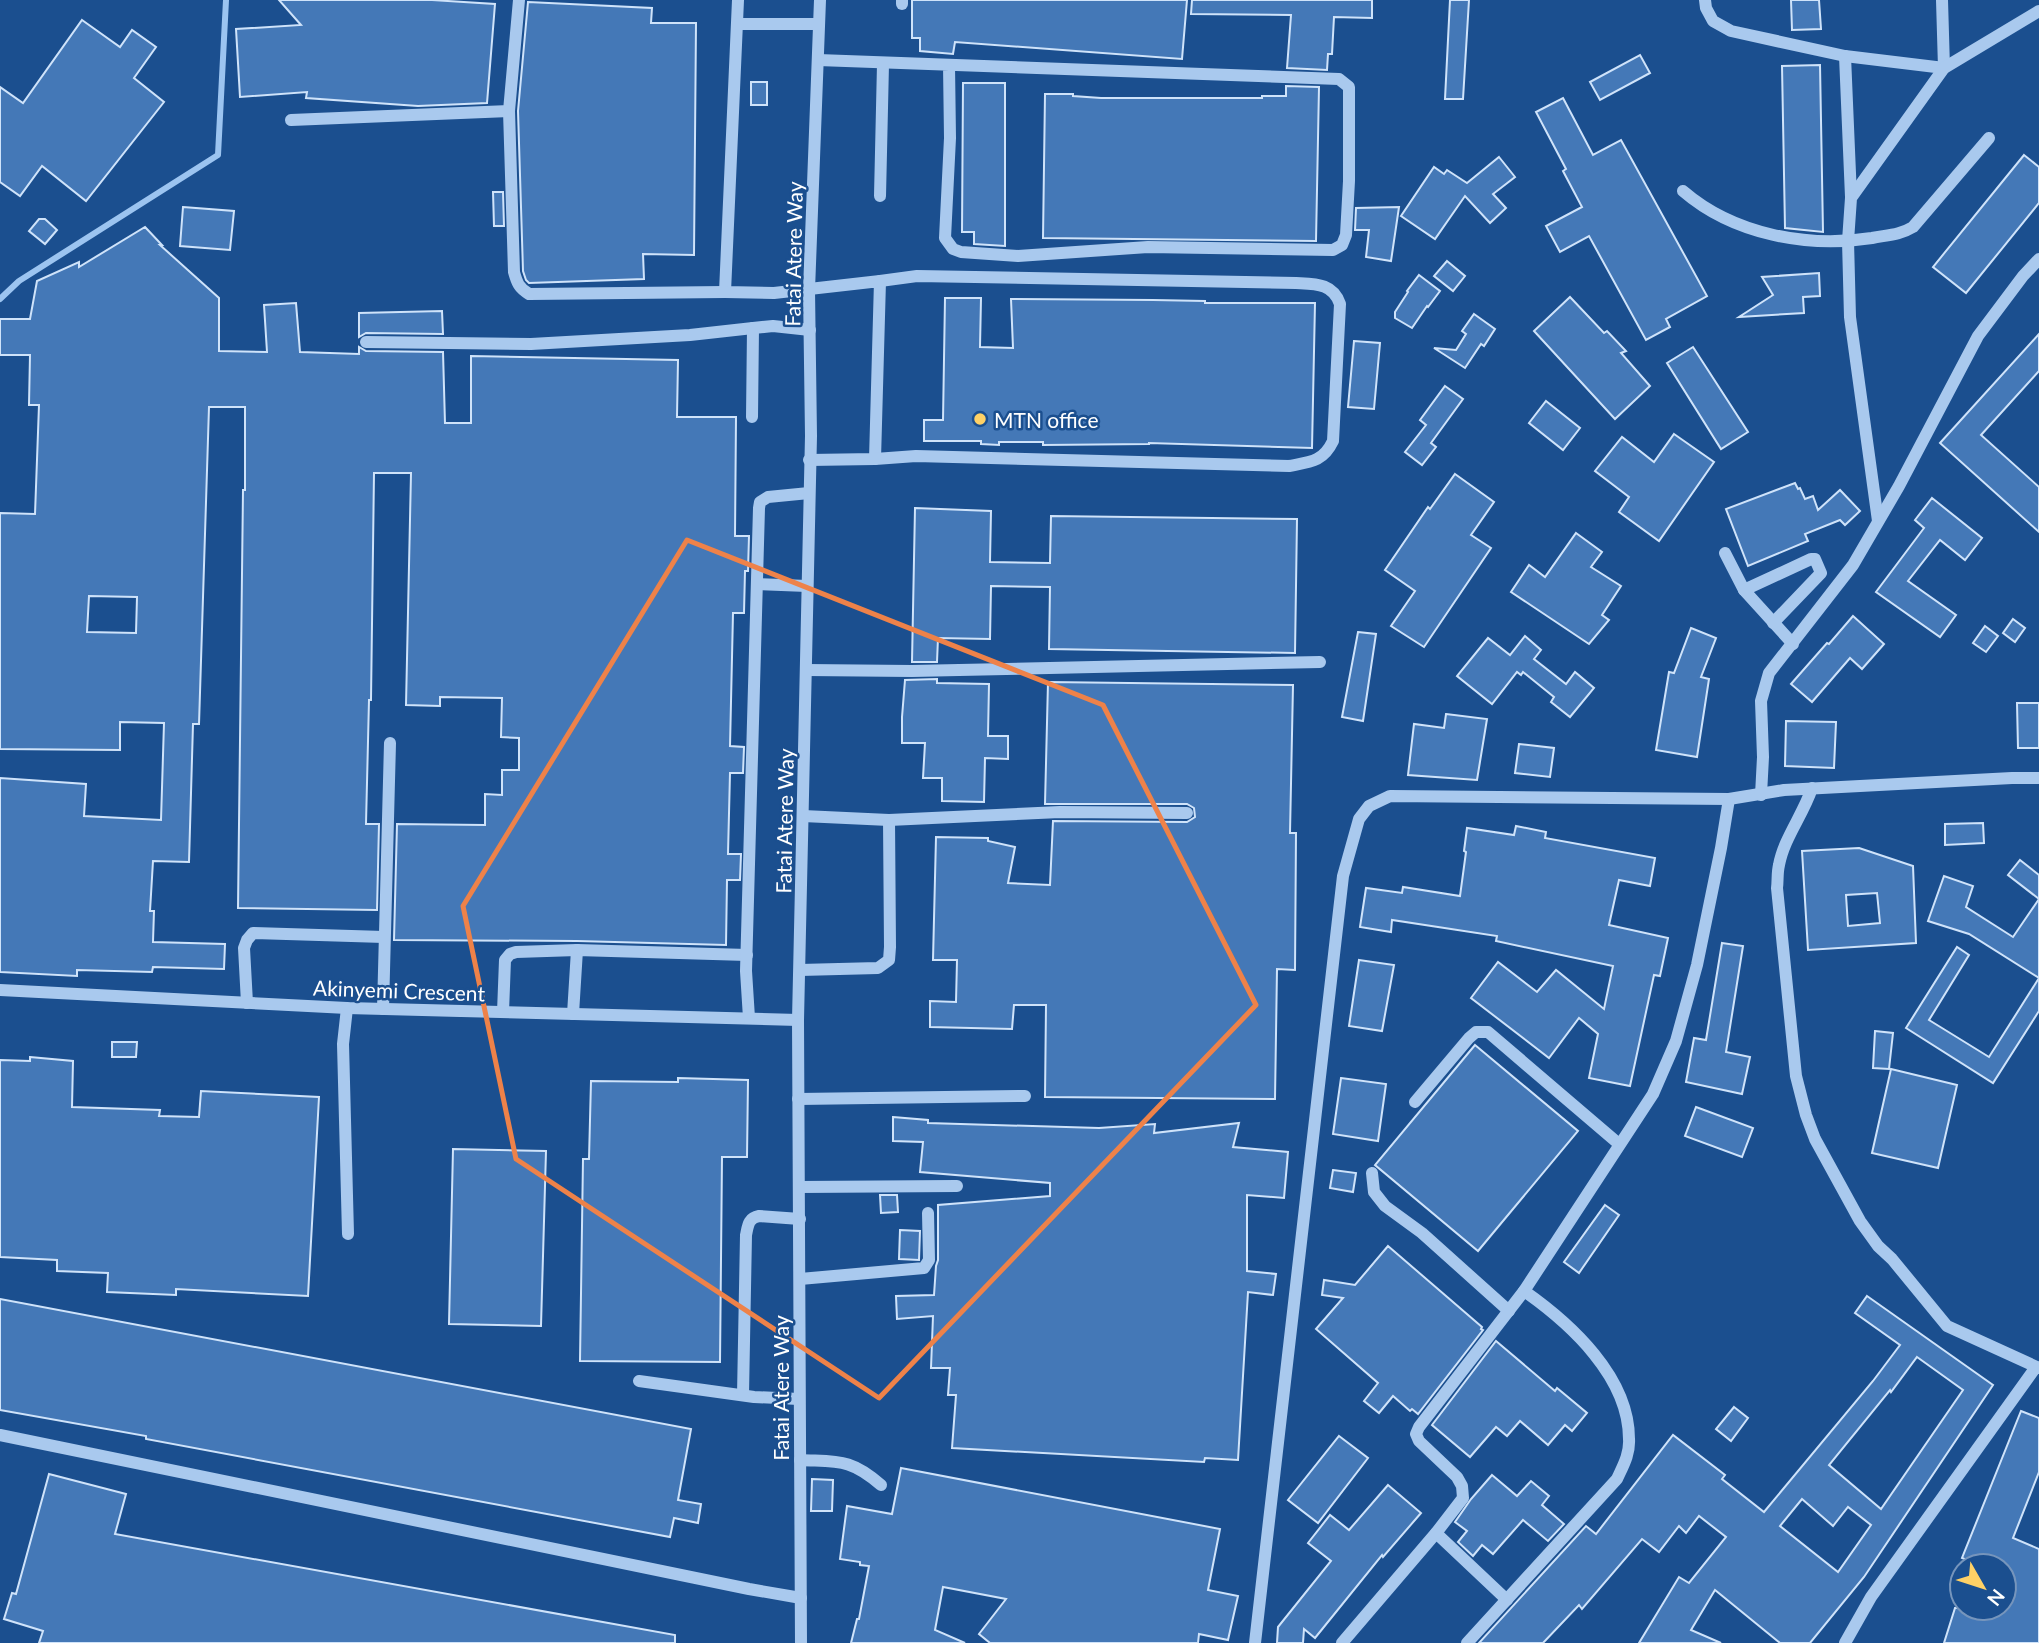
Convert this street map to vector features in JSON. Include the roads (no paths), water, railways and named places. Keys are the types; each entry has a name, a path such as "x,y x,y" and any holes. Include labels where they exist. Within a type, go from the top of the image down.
{"street":[{"path":"519,0 509,111 514,272 517,284 529,294 774,293 917,276 1319,284 1336,293 1340,303 1333,441 1322,457 1310,462 1289,466 916,456 809,460"},
{"path":"725,292 738,0"},
{"name":"Fatai Atere Way","path":"801,1643 798,1020 809,493 810,290 820,0"},
{"path":"1705,0 1713,21 1731,31 1845,57 1944,68"},
{"path":"1942,0 1944,68"},
{"path":"1850,198 1944,68 2039,11"},
{"path":"738,24 819,23"},
{"path":"1845,57 1850,198 1850,317 1878,521"},
{"path":"818,60 1339,79 1349,87 1349,181 1346,234 1342,245 1333,250 1148,247 1018,256 961,252 953,249 945,238 950,138 949,65"},
{"path":"880,196 883,64"},
{"path":"291,120 509,111"},
{"path":"1684,191 1696,202 1740,225 1773,235 1848,242 1902,234 1913,227 1989,138"},
{"path":"1761,795 1761,701 1769,673 1853,565 1978,336 2039,259"},
{"path":"875,459 880,281"},
{"path":"366,342 531,344 691,335 753,328 810,330"},
{"path":"752,417 753,328"},
{"path":"749,1018 747,955 760,502 768,497 809,493"},
{"path":"1725,553 1744,590 1793,644"},
{"path":"1744,590 1815,559 1821,573 1773,624"},
{"path":"757,584 807,586"},
{"path":"806,670 912,671 1320,662"},
{"path":"383,1009 390,743"},
{"path":"1255,1643 1343,876 1359,819 1369,806 1390,796 1729,799 1812,788 2039,778"},
{"path":"1812,788 1806,806 1784,848 1778,867 1777,888 1796,1076 1815,1139 1860,1221 1947,1326 2037,1368 1871,1597 1845,1643"},
{"path":"1342,1643 1436,1534 1462,1498 1462,1486 1457,1477 1419,1441 1416,1434 1419,1427 1524,1291 1653,1094 1676,1041 1697,965 1729,799"},
{"path":"803,816 889,820 1060,812 1187,813"},
{"path":"800,970 878,968 889,960 889,820"},
{"path":"247,1003 244,948 253,933 384,937"},
{"path":"503,1012 506,957 516,952 577,950 747,955"},
{"path":"573,1014 577,950"},
{"name":"Akinyemi Crescent","path":"0,990 347,1008 798,1020"},
{"path":"347,1008 343,1044 348,1234"},
{"path":"1415,1102 1469,1038 1476,1032 1488,1032 1619,1144"},
{"path":"798,1099 1025,1096"},
{"path":"1372,1173 1374,1192 1385,1206 1422,1233 1509,1311"},
{"path":"799,1187 957,1186"},
{"path":"800,1279 924,1268 929,1260 928,1213"},
{"path":"743,1395 748,1222 759,1216 800,1219"},
{"path":"1468,1643 1617,1479 1626,1459 1630,1438 1622,1399 1610,1375 1583,1342 1545,1305 1524,1291"},
{"path":"639,1381 743,1395 799,1399"},
{"path":"0,1434 801,1598"},
{"path":"800,1460 848,1463 861,1469 881,1485"},
{"path":"1436,1534 1507,1600"}],"waterway":[{"path":"0,299 19,281 218,155 226,0"}],"place":[{"name":"MTN office","path":"980,419"}]}
